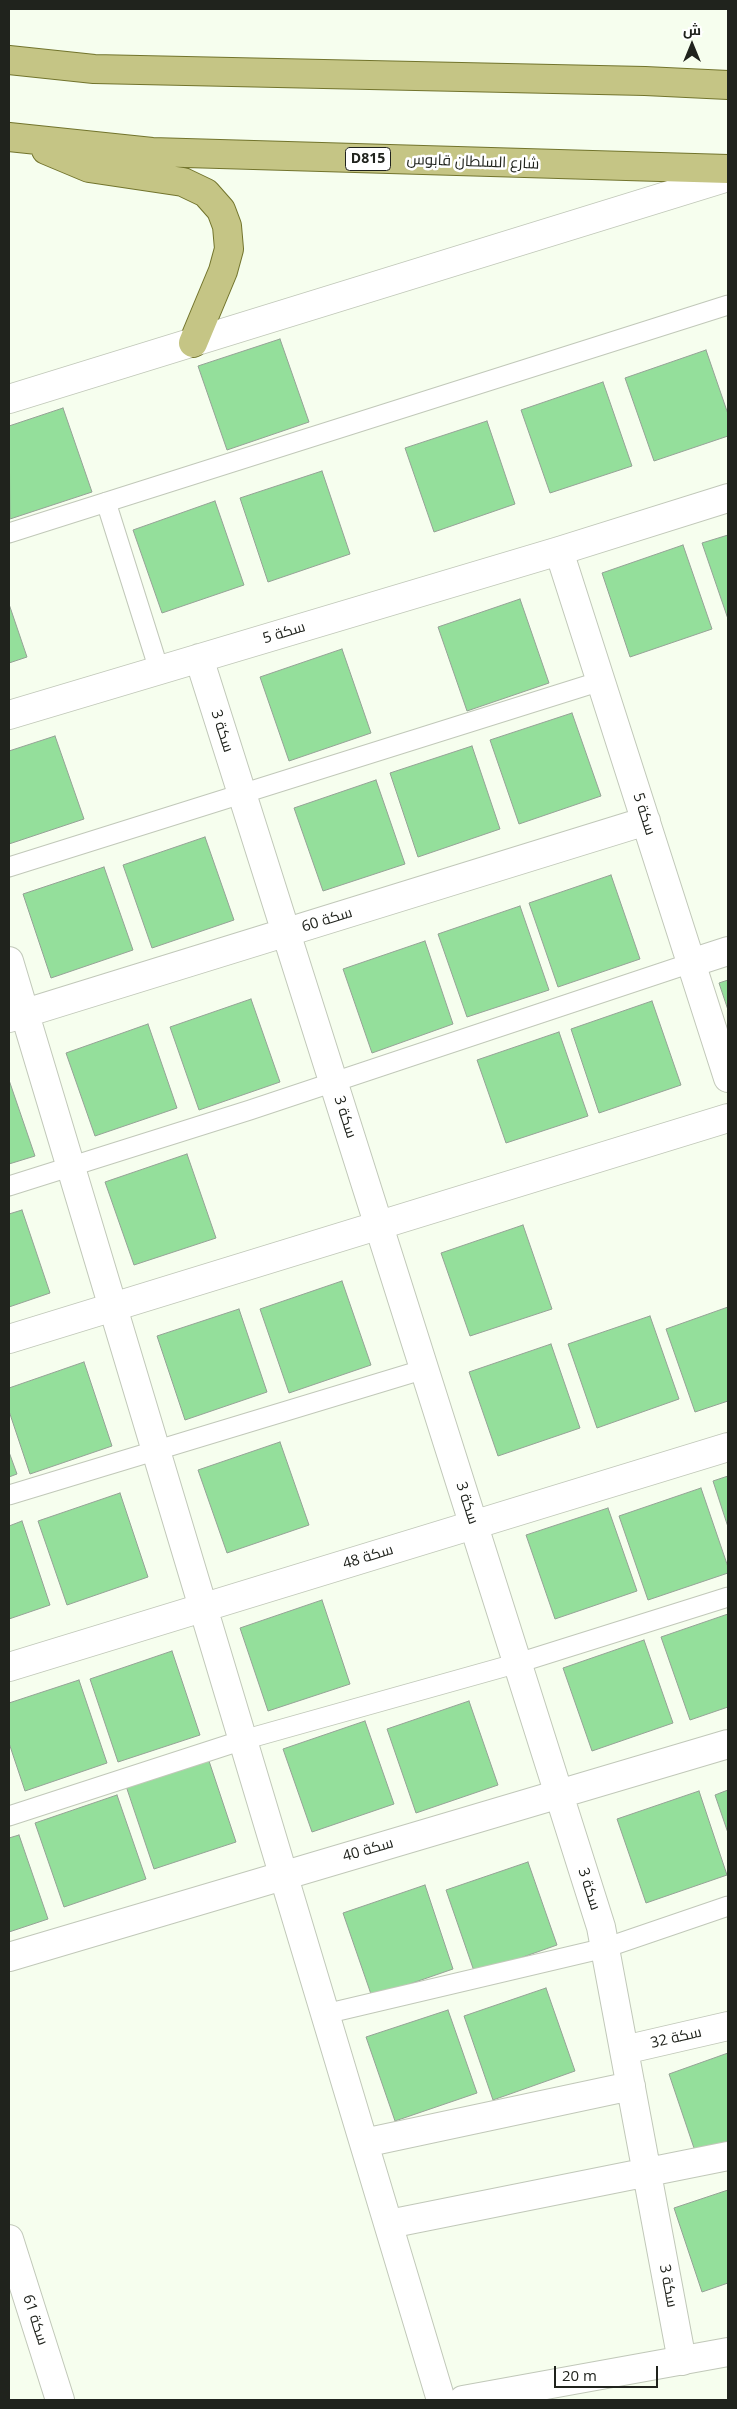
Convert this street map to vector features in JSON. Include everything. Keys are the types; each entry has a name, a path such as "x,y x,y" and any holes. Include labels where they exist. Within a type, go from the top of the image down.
{"main road":[{"path":"9,60 94,69 615,80 728,85"},
{"path":"19,139 89,168 183,182 206,193 221,210 227,226 229,249 223,271 193,343"},
{"name":"شارع السلطان قابوس","path":"19,139 152,152 728,169"}],"street":[{"path":"9,399 728,177"},
{"name":"سكة 5","path":"9,715 559,551 728,498"},
{"name":"سكة 5","path":"559,551 728,1078"},
{"name":"سكة 3","path":"199,658 601,1927 682,2361"},
{"name":"سكة 60","path":"17,1016 646,821"},
{"path":"691,963 728,951"},
{"path":"9,961 17,1016 70,1166 441,2400"},
{"path":"9,1339 728,1118"},
{"name":"سكة 48","path":"9,1667 728,1447"},
{"name":"سكة 40","path":"9,1956 728,1744"},
{"name":"سكة 32","path":"624,2050 728,2026"},
{"path":"364,2143 631,2086"},
{"path":"389,2224 550,2190 647,2173 728,2156"},
{"name":"سكة 61","path":"9,2239 60,2400"},
{"path":"463,2400 728,2352"}],"lane":[{"path":"9,533 728,305"},
{"path":"106,502 159,670"},
{"path":"9,867 601,681"},
{"path":"9,1186 691,963"},
{"path":"9,1495 424,1369"},
{"path":"9,1816 243,1740 518,1664 728,1597"},
{"path":"326,2014 605,1948 728,1906"}],"building":[{"path":"280,339 309,422 227,450 198,366"},
{"path":"706,350 728,414 728,436 654,461 625,378"},
{"path":"603,382 632,466 550,493 521,410"},
{"path":"63,408 92,492 10,519 9,426"},
{"path":"487,421 515,504 434,532 405,448"},
{"path":"322,471 350,554 268,582 240,498"},
{"path":"215,501 244,585 162,613 133,530"},
{"path":"728,535 728,619 702,543"},
{"path":"683,545 712,629 630,657 602,573"},
{"path":"520,599 549,683 467,711 438,627"},
{"path":"9,604 27,657 9,663"},
{"path":"342,649 371,733 289,761 260,677"},
{"path":"572,713 601,796 519,824 490,740"},
{"path":"55,736 84,819 9,844 9,751"},
{"path":"472,746 500,829 418,857 390,773"},
{"path":"376,780 405,864 323,891 294,808"},
{"path":"205,837 234,920 152,948 123,865"},
{"path":"104,867 133,950 51,978 23,894"},
{"path":"611,875 640,959 558,987 529,903"},
{"path":"520,906 549,990 467,1017 438,934"},
{"path":"425,941 453,1024 372,1053 343,969"},
{"path":"728,980 728,1010 719,983"},
{"path":"251,999 280,1082 199,1110 170,1027"},
{"path":"652,1001 681,1085 599,1113 571,1029"},
{"path":"148,1024 177,1108 95,1136 66,1053"},
{"path":"559,1032 588,1116 506,1143 477,1060"},
{"path":"9,1080 35,1156 9,1164"},
{"path":"187,1154 216,1238 134,1265 105,1182"},
{"path":"22,1210 50,1293 9,1307 9,1214"},
{"path":"523,1225 552,1309 470,1336 441,1253"},
{"path":"342,1281 371,1365 289,1393 260,1309"},
{"path":"728,1307 728,1401 695,1412 666,1329"},
{"path":"239,1309 267,1392 185,1420 157,1336"},
{"path":"650,1316 679,1399 597,1428 568,1344"},
{"path":"551,1344 580,1428 498,1456 469,1372"},
{"path":"84,1362 112,1446 30,1474 9,1411 9,1388"},
{"path":"280,1442 309,1525 227,1553 198,1470"},
{"path":"9,1452 17,1474 9,1477"},
{"path":"728,1476 728,1527 713,1481"},
{"path":"701,1488 728,1567 728,1573 648,1600 619,1516"},
{"path":"120,1493 148,1577 67,1605 38,1521"},
{"path":"608,1508 637,1591 555,1619 526,1535"},
{"path":"22,1521 50,1605 9,1619 9,1526"},
{"path":"322,1600 350,1684 268,1711 240,1628"},
{"path":"728,1614 728,1707 690,1720 661,1637"},
{"path":"644,1640 673,1723 592,1751 563,1668"},
{"path":"172,1651 200,1735 118,1762 90,1679"},
{"path":"79,1680 107,1763 25,1791 9,1743 9,1703"},
{"path":"469,1701 498,1785 416,1813 387,1729"},
{"path":"365,1721 394,1804 312,1832 283,1749"},
{"path":"208,1758 236,1842 154,1869 126,1786"},
{"path":"728,1790 728,1833 715,1795"},
{"path":"699,1791 727,1875 646,1903 617,1819"},
{"path":"117,1795 146,1879 64,1907 35,1823"},
{"path":"19,1835 48,1919 9,1932 9,1838"},
{"path":"528,1862 557,1945 475,1974 446,1890"},
{"path":"425,1885 453,1969 372,1997 343,1913"},
{"path":"546,1988 575,2071 493,2100 464,2016"},
{"path":"448,2010 477,2093 395,2121 366,2037"},
{"path":"728,2053 728,2147 697,2157 669,2074"},
{"path":"728,2190 728,2283 702,2292 674,2208"}]}
